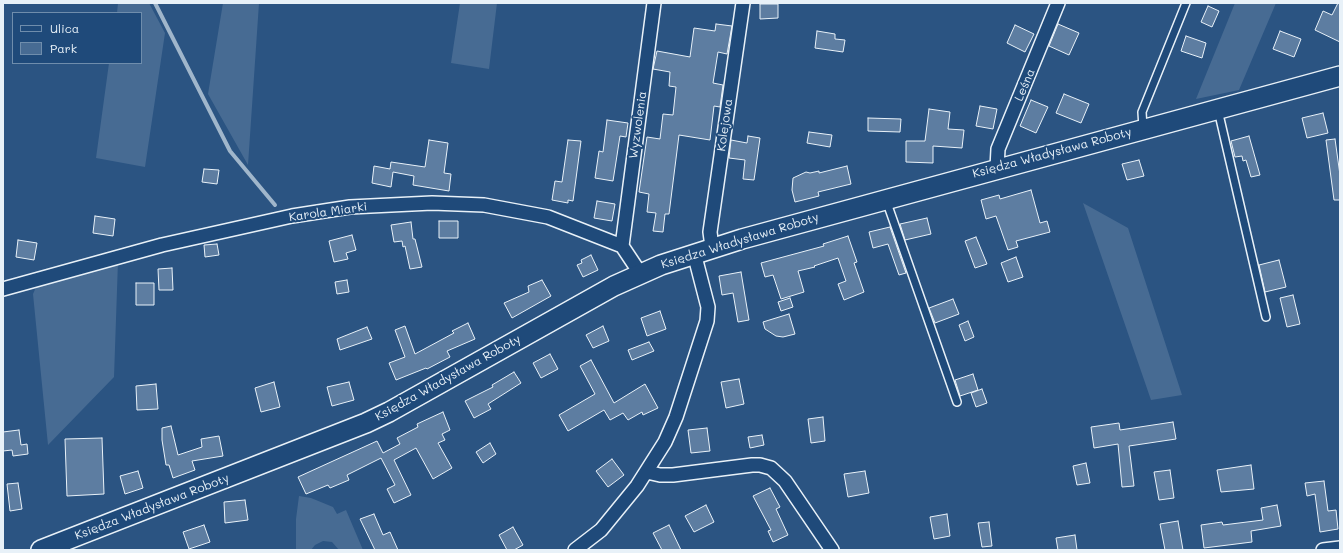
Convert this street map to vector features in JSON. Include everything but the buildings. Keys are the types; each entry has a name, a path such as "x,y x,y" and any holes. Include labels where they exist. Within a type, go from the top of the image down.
{"main road":[{"name":"Księdza Władysława Roboty","path":"41,550 366,423 389,412 592,297 640,273 694,253 997,168 1340,76"}],"street":[{"name":"Wyzwolenia","path":"622,246 654,3"},
{"name":"Kolejowa","path":"712,247 710,232 743,3"},
{"name":"Leśna","path":"997,168 998,149 1058,3"},
{"name":"Karola Miarki","path":"3,289 162,245 292,216 350,207 432,203 484,205 548,217 622,246"},
{"path":"622,246 640,273"},
{"path":"575,550 601,530 646,472 665,442 676,417 707,321 708,307 694,253"},
{"path":"646,472 660,475 673,475 752,465 760,465 771,468 785,481 832,550"},
{"path":"1323,550 1340,548"}],"lane":[{"path":"1143,128 1142,112 1186,3"},
{"path":"1218,108 1266,317"},
{"path":"885,199 957,402"}],"green space":[{"path":"118,3 149,3 165,33 145,167 96,158 109,64 142,64 142,12 117,12"},
{"path":"223,3 259,3 248,165 208,94"},
{"path":"460,3 497,3 489,69 451,63"},
{"path":"1235,3 1276,3 1239,90 1196,99"},
{"path":"1083,203 1128,228 1182,395 1151,400"},
{"path":"118,261 114,377 48,445 33,294 37,285"},
{"path":"299,496 311,498 333,507 337,514 346,510 363,550 339,550 332,542 323,541 315,545 311,550 296,550 296,519"}],"waterway":[{"path":"155,3 230,151 275,205"}]}
